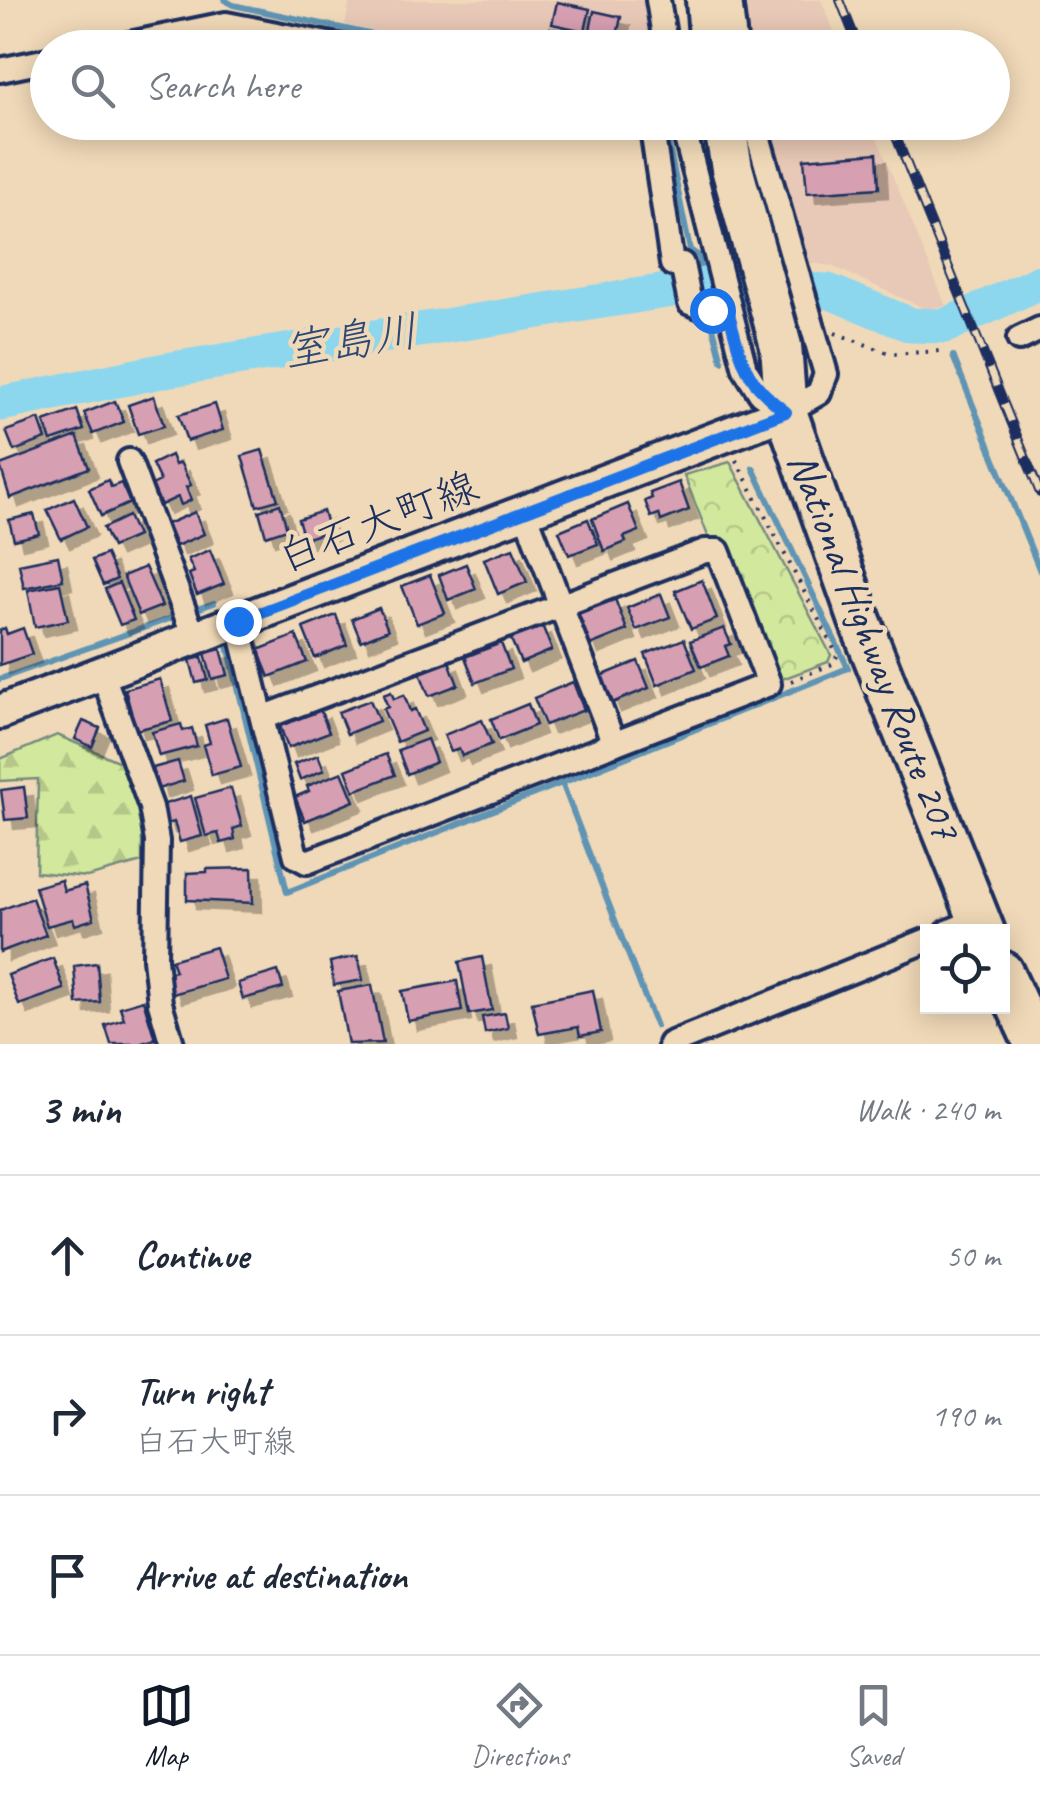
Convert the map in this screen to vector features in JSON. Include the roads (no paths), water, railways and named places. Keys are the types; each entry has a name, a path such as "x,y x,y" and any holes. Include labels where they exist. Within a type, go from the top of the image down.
{"highway":[{"path":"707,0 710,30"},
{"name":"National Highway Route 207","path":"727,140 732,168 801,330 786,412 969,924"},
{"path":"1010,989 1035,1044"}],"main road":[{"name":"白石大町線","path":"0,712 102,672 188,621 238,621 786,412"}],"street":[{"path":"658,0 663,30"},
{"path":"730,0 734,30"},
{"path":"197,30 226,24 256,30"},
{"path":"0,70 30,64"},
{"path":"654,140 672,264 682,264 690,302 712,310 727,307"},
{"path":"686,140 745,368 760,393 786,412"},
{"path":"759,140 793,259 801,330"},
{"path":"129,461 188,621"},
{"path":"525,512 614,744"},
{"path":"238,621 296,856 307,862 769,684 718,551 705,551 262,718"},
{"path":"102,672 151,806 158,841 155,959 160,1003 172,1044"},
{"path":"670,1044 920,943"}],"water":[{"path":"1040,271 1040,291 990,317 984,300"}],"waterway":[{"name":"室島川","path":"225,0 233,5 350,30"},
{"name":"室島川","path":"668,140 690,250 699,256 704,285"},
{"name":"室島川","path":"0,404 166,370 704,285 828,291 911,325 945,326 1040,282"},
{"path":"698,317 713,327 722,361"},
{"path":"953,356 1040,571"},
{"path":"562,783 848,668 753,468"},
{"path":"0,679 214,603"},
{"path":"228,646 287,892 562,783 656,1026"}],"railway":[{"path":"840,0 852,30"},
{"path":"897,140 1040,493"}]}
